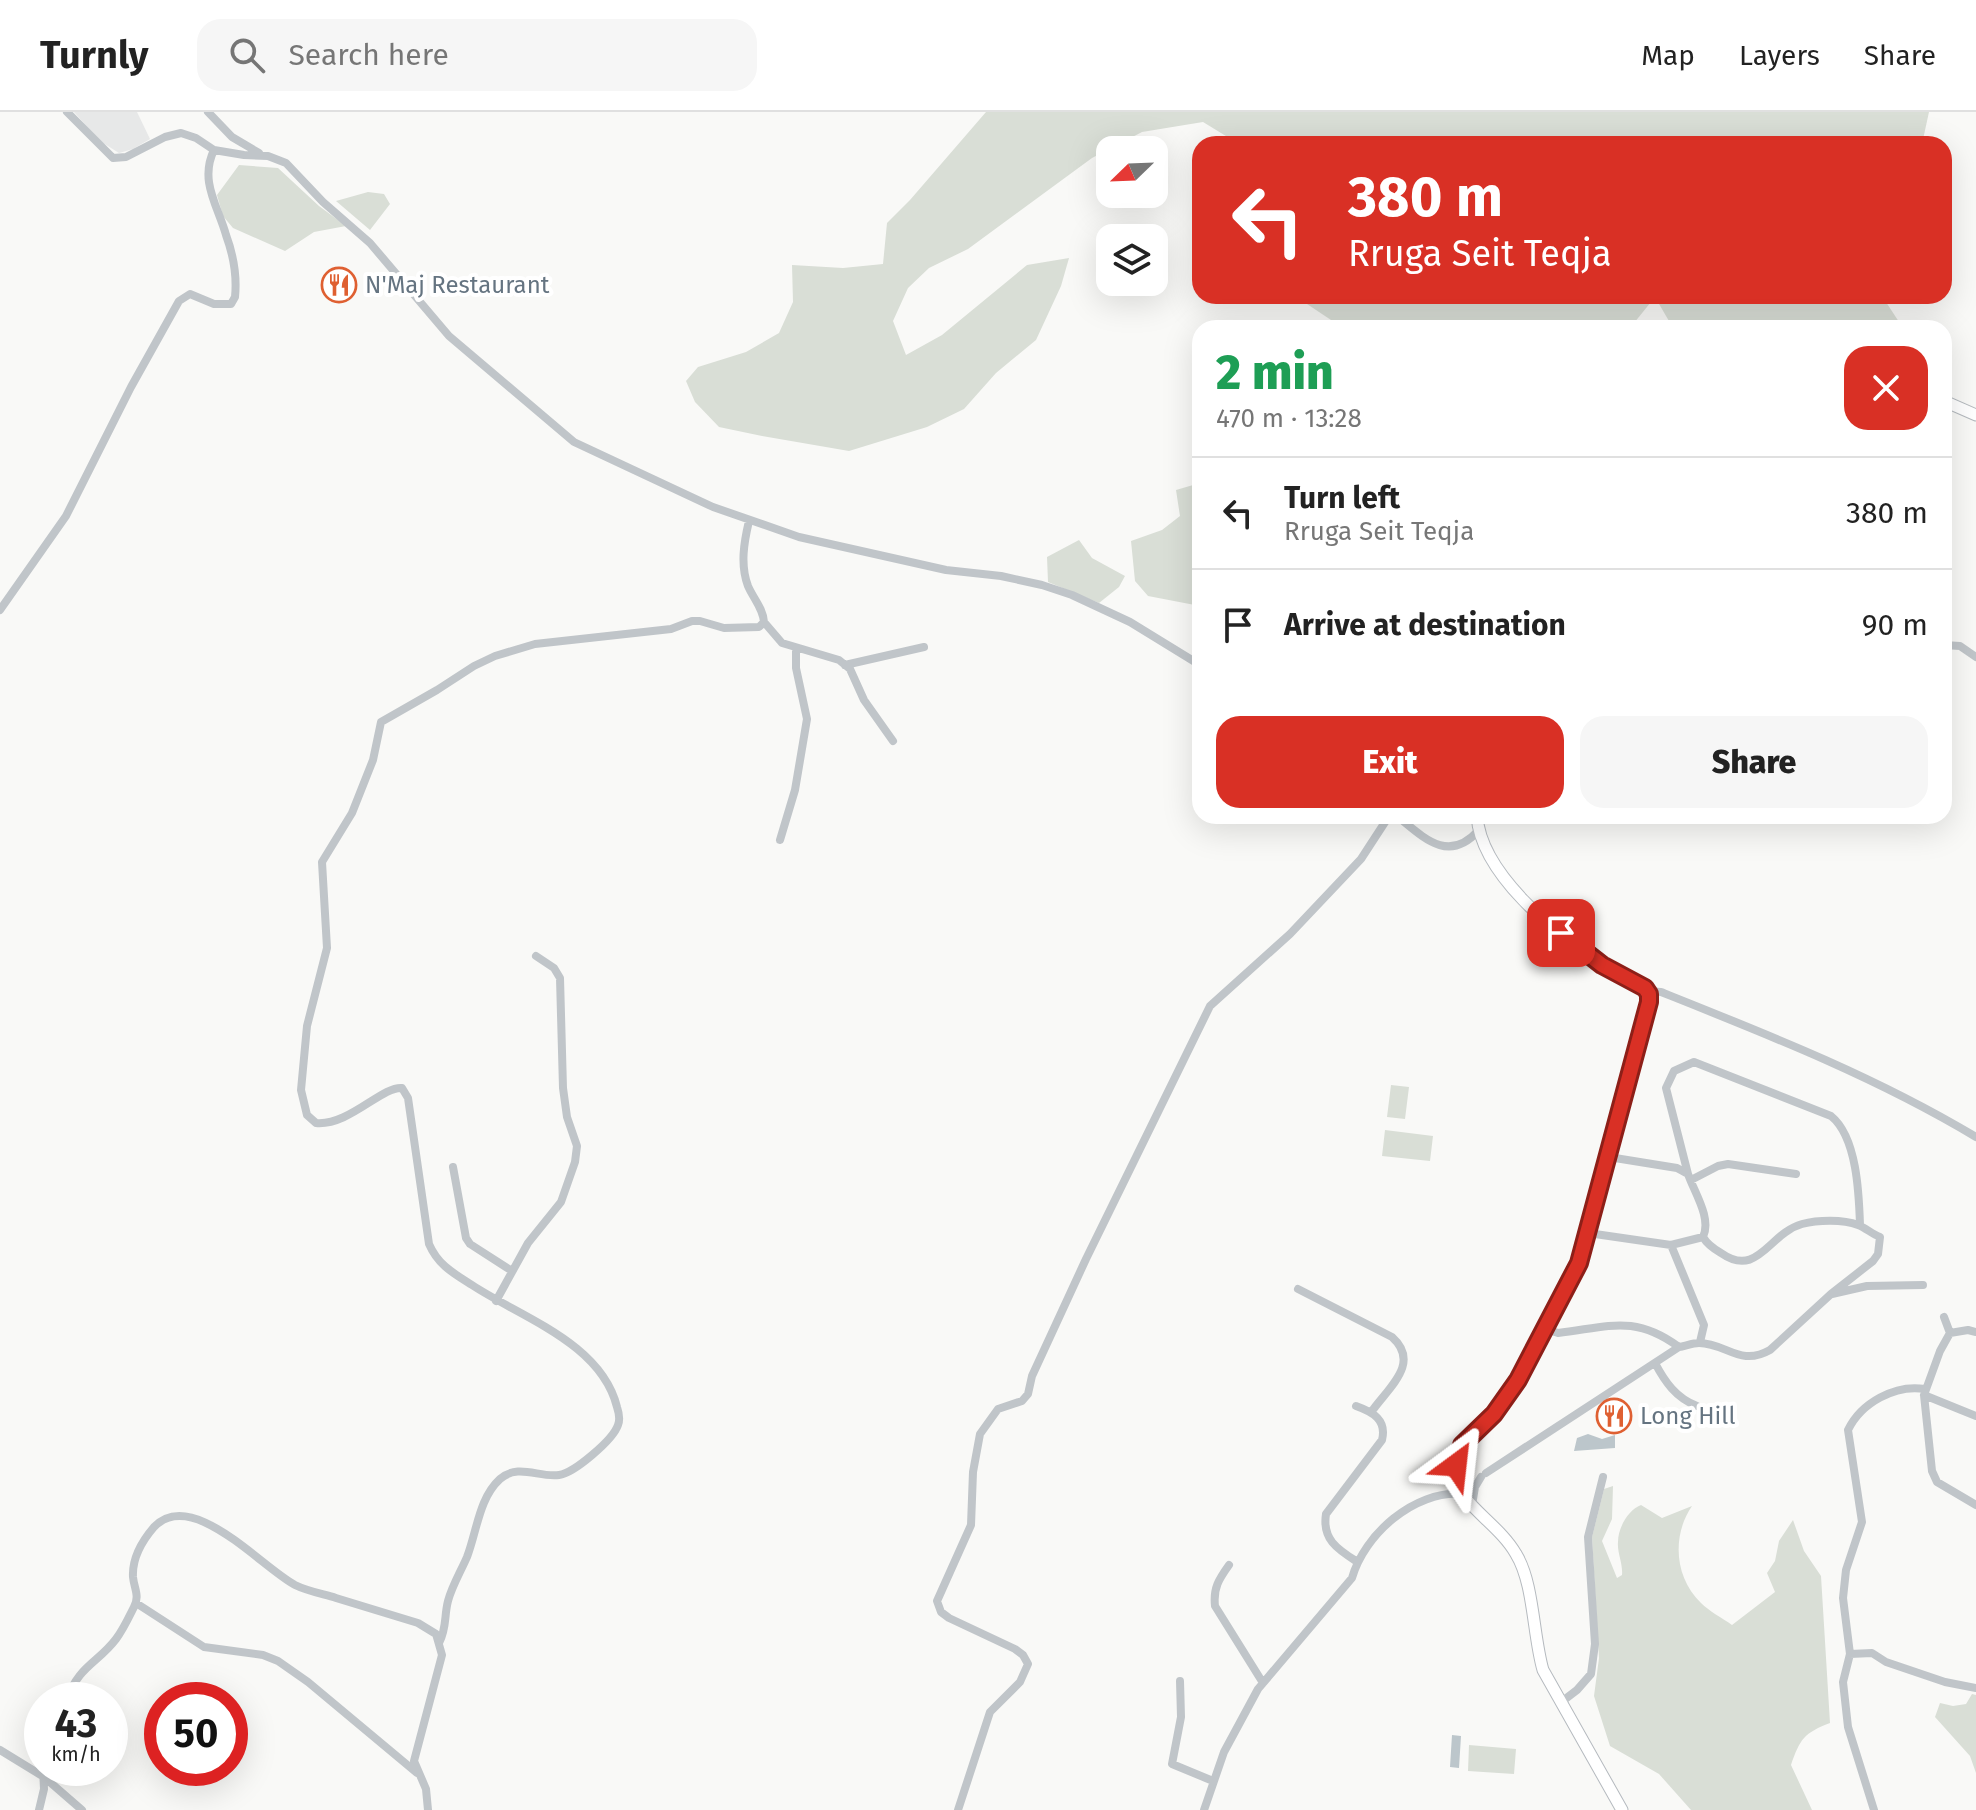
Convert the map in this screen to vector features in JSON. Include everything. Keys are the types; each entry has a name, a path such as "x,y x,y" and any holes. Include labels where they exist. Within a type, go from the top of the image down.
{"main road":[{"path":"1952,404 1976,415"},
{"path":"1478,824 1488,856 1500,873 1551,925 1602,965 1647,991 1649,1002 1579,1263 1518,1380 1494,1414 1462,1445 1456,1465 1457,1482 1462,1494 1515,1551 1523,1566 1543,1670 1622,1810"}],"street":[{"path":"67,112 113,158 126,157 165,137 181,133 196,138 214,150 268,156"},
{"path":"208,112 232,137 251,149 286,163 323,202 355,228 449,336 574,442 749,521 799,537 946,570 1001,576 1042,585 1106,610 1192,660"},
{"path":"0,610 66,516 131,387 179,301 190,294 231,304 235,297 230,246 210,193 208,174 214,150"},
{"path":"749,521 744,572 764,622 774,637 796,649 839,660 850,669 864,700 893,741"},
{"path":"439,1643 447,1622 448,1602 493,1487 503,1476 515,1471 561,1475 570,1471 615,1433 619,1422 612,1392 600,1371 584,1354 443,1266 433,1254 408,1098 402,1088 393,1088 364,1108 330,1122 316,1123 307,1115 301,1090 307,1026 327,948 322,862 352,813 373,760 381,722 474,666 535,644 671,629 692,621 724,628 752,629 764,622"},
{"path":"1952,646 1960,646 1976,657"},
{"path":"845,665 924,647"},
{"path":"780,840 795,790 807,719 796,668 796,649"},
{"path":"958,1810 990,1712 1020,1682 1028,1664 1015,1649 949,1618 941,1612 937,1601 971,1525 973,1472 980,1434 998,1409 1022,1401 1028,1394 1032,1376 1086,1259 1210,1006 1290,934 1361,859 1384,824"},
{"path":"1407,824 1443,847 1460,845 1478,831"},
{"path":"496,1301 528,1243 565,1195 577,1146 567,1117 563,1088 560,978 554,968 536,956"},
{"path":"1647,991 1661,992 1808,1051 1891,1090 1976,1137"},
{"path":"1703,1237 1705,1217 1690,1177 1666,1088 1674,1071 1694,1062 1831,1116 1838,1122 1856,1173 1860,1225"},
{"path":"1615,1158 1677,1168 1690,1177"},
{"path":"1690,1177 1728,1164 1796,1174"},
{"path":"453,1167 466,1238 470,1244 512,1271"},
{"path":"1472,1505 1475,1487 1483,1475 1679,1347 1700,1342 1745,1357 1762,1354 1782,1340 1831,1294 1867,1268 1878,1254 1880,1237 1860,1225 1835,1222 1803,1224 1785,1232 1752,1260 1742,1263 1726,1257 1703,1237"},
{"path":"1588,1233 1671,1245 1703,1237"},
{"path":"1671,1245 1704,1325 1700,1342"},
{"path":"1831,1294 1867,1286 1923,1285"},
{"path":"1298,1289 1392,1337 1402,1346 1406,1356 1404,1366 1372,1411"},
{"path":"1944,1317 1950,1333 1925,1392 1932,1471 1937,1482 1976,1505"},
{"path":"1546,1329 1558,1333 1633,1324 1654,1331 1679,1347"},
{"path":"1950,1333 1976,1332"},
{"path":"1655,1363 1669,1386 1697,1406"},
{"path":"1874,1810 1848,1727 1843,1682 1850,1654 1843,1598 1846,1570 1862,1522 1848,1430 1854,1417 1868,1404 1904,1388 1925,1392 1976,1416"},
{"path":"1356,1406 1372,1411 1380,1420 1384,1431 1382,1440 1326,1514 1324,1527 1337,1548 1356,1561"},
{"path":"1560,1703 1591,1674 1595,1644 1588,1537 1603,1477"},
{"path":"1204,1810 1224,1752 1263,1683 1352,1578 1356,1561 1378,1532 1404,1511 1450,1493 1462,1494"},
{"path":"74,1682 115,1640 136,1603 133,1578 135,1558 153,1529 173,1516 214,1525 264,1565 297,1586 418,1623 436,1634 442,1655 414,1761 426,1789 428,1810"},
{"path":"1229,1565 1217,1582 1215,1606 1263,1683"},
{"path":"136,1603 204,1647 263,1655 278,1661 308,1682 417,1774"},
{"path":"1850,1654 1872,1653 1886,1662 1945,1682 1976,1688"},
{"path":"1180,1681 1181,1717 1172,1764 1213,1781"},
{"path":"0,1750 24,1762"},
{"path":"39,1810 43,1804 43,1786"},
{"path":"57,1786 82,1810"}],"shaded area":[{"path":"74,112 137,112 150,139 119,153 100,141"},
{"path":"986,112 1929,112 1924,136 1226,136 1203,122 1134,136 1096,136 1096,156 968,249 929,268 908,288 893,321 906,355 942,335 1027,265 1069,258 1061,286 1036,340 996,373 964,409 927,427 849,451 719,427 695,402 686,381 698,367 746,352 779,333 793,302 792,265 843,268 883,264 887,223"},
{"path":"239,165 278,168 346,226 314,232 285,251 233,228 223,216 217,195"},
{"path":"368,192 384,194 390,204 370,230 336,201"},
{"path":"1307,304 1649,304 1636,320 1331,320"},
{"path":"1659,304 1887,304 1898,320 1668,320"},
{"path":"1192,485 1192,604 1148,596 1135,581 1131,541 1162,530 1180,516 1176,490"},
{"path":"1079,540 1092,558 1125,576 1119,587 1099,603 1048,582 1047,557"},
{"path":"1391,1085 1409,1087 1405,1119 1387,1117"},
{"path":"1385,1130 1433,1136 1430,1161 1382,1156"},
{"path":"1588,1434 1602,1439 1615,1435 1615,1448 1574,1451 1577,1438"},
{"path":"1613,1486 1612,1519 1602,1541 1617,1578 1622,1575 1618,1537 1632,1511 1641,1505 1662,1518 1692,1506 1681,1530 1679,1543 1685,1581 1701,1603 1732,1625 1775,1592 1767,1573 1775,1561 1779,1541 1793,1520 1804,1551 1821,1576 1830,1723 1804,1738 1791,1765 1812,1810 1691,1810 1659,1774 1610,1746 1594,1696 1599,1658 1592,1537 1604,1489"},
{"path":"1972,1694 1976,1695 1976,1773 1970,1756 1935,1717 1940,1703 1953,1706 1966,1704"},
{"path":"1452,1735 1461,1736 1459,1768 1450,1767"},
{"path":"1469,1745 1516,1749 1514,1774 1468,1771"}],"place":[{"name":"N'Maj Restaurant","path":"339,285"},
{"name":"Long Hill","path":"1614,1416"}],"route":[{"path":"1456,1465 1462,1445 1494,1414 1518,1380 1579,1263 1649,1002 1645,988 1602,965 1561,933"}]}
